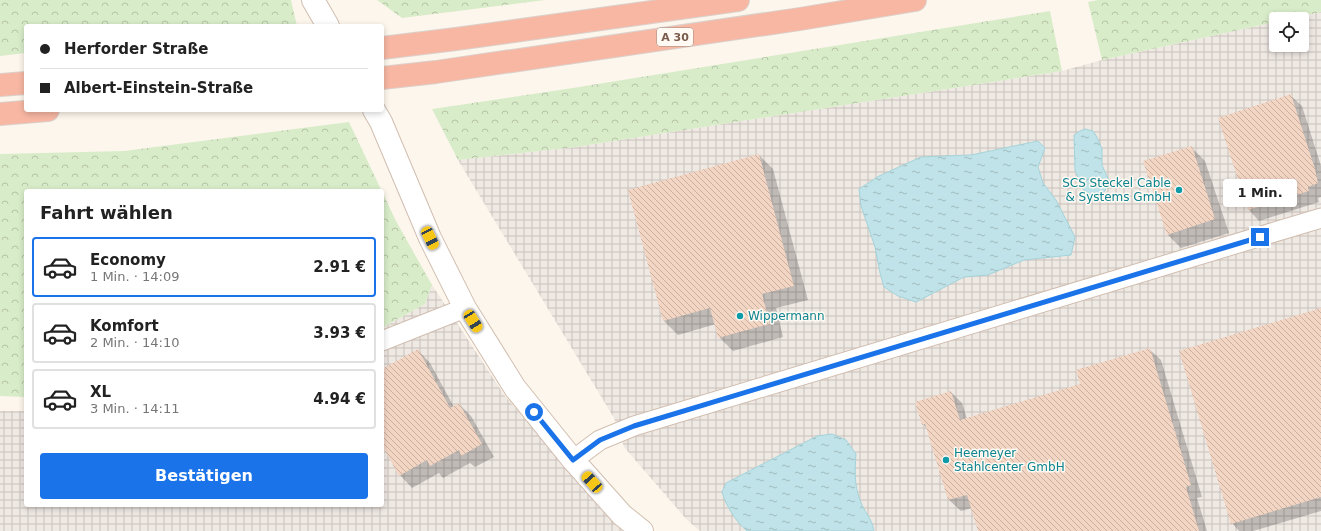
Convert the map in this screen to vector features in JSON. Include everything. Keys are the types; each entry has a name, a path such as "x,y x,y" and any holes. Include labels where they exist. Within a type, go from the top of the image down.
{"highway":[{"name":"A 30","path":"384,48 738,0"},
{"name":"A 30","path":"384,78 436,72 800,19 914,0"},
{"path":"0,85 24,83"},
{"path":"0,114 24,112"}],"street":[{"path":"313,0 327,24"},
{"path":"378,116 430,238 465,308 515,388 573,460 622,515 642,531"},
{"path":"573,460 600,440 634,426 1321,218"},
{"path":"384,340 465,308"}],"shaded area":[{"path":"1321,12 1321,531 700,531 687,520 624,447 614,418 458,160 576,147 1062,71 1102,60 1269,24 1269,52 1309,52 1309,15"},
{"path":"432,285 505,396 595,501 628,531 0,531 0,411 24,411 24,507 384,507 384,327 425,304"}],"green space":[{"path":"0,0 291,0 297,24 24,24 24,53 0,56"},
{"path":"377,0 545,0 402,18"},
{"path":"1098,0 1321,0 1321,12 1309,15 1309,12 1269,12 1269,24 1102,60 1088,2"},
{"path":"1050,11 1062,71 576,147 458,160 432,109 573,88"},
{"path":"349,122 381,189 24,189 24,397 0,396 0,154 124,151"},
{"path":"384,196 396,221 432,285 425,304 384,327"}],"water":[{"path":"1085,129 1093,131 1097,137 1102,149 1102,165 1109,181 1104,193 1099,196 1092,197 1082,188 1075,170 1074,135"},
{"path":"1038,141 1045,148 1038,167 1043,183 1056,200 1075,237 1071,255 1024,260 988,275 964,277 916,302 898,296 884,287 875,247 861,206 859,189 879,176 921,157 971,155"},
{"path":"832,434 846,440 856,454 855,471 858,494 872,522 874,531 747,531 739,523 726,503 722,492 726,483 817,436"}],"building":[{"path":"1291,94 1318,183 1308,187 1309,191 1248,210 1218,118"},
{"name":"SCS Steckel Cable & Systems GmbH","path":"1192,146 1215,219 1167,235 1143,161"},
{"path":"759,154 794,286 762,294 770,324 718,338 710,308 663,321 628,190"},
{"path":"1321,308 1321,497 1231,524 1179,351"},
{"path":"1150,348 1191,485 1186,487 1199,531 978,531 967,495 948,500 925,424 922,425 915,402 951,391 960,420 1080,384 1076,370"},
{"path":"418,349 450,408 459,403 482,444 461,456 459,450 430,466 427,460 399,476 384,449 384,368"}],"place":[{"name":"SCS Steckel Cable & Systems GmbH","path":"1179,190"},
{"name":"Wippermann","path":"740,316"},
{"name":"Heemeyer Stahlcenter GmbH","path":"946,460"}],"route":[{"path":"534,412 573,460 600,440 634,426 894,346 1260,237"}]}
